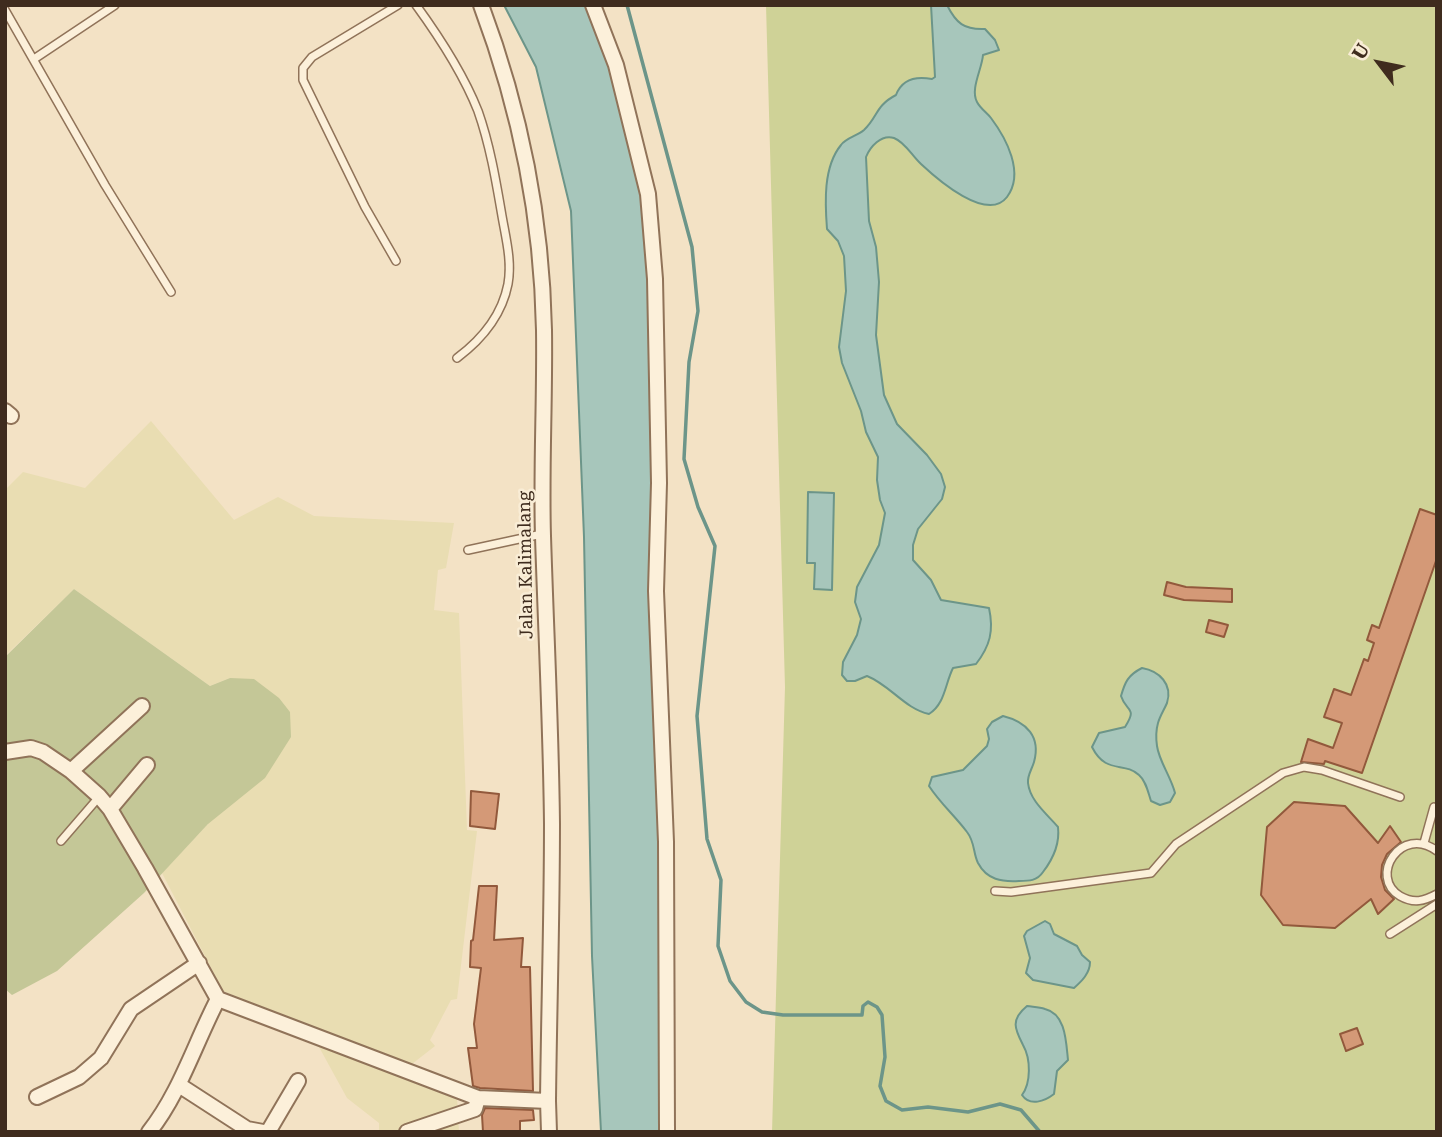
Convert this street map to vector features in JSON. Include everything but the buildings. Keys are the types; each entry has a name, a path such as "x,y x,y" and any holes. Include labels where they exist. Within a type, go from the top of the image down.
{"street":[{"name":"Jalan Kalimalang","path":"481,5 498,50 521,132 537,232 544,328 543,534 552,823 548,1101 550,1132"},
{"path":"593,5 616,65 648,194 655,279 659,483 656,591 666,842 667,1132"},
{"path":"71,771 142,706"},
{"path":"5,752 30,748 43,752 71,771 99,796 110,809 200,963 218,999 478,1098 548,1101"},
{"path":"110,809 147,765"},
{"path":"37,1097 79,1077 101,1058 131,1009 200,963"},
{"path":"149,1132 179,1085 218,999"},
{"path":"179,1085 247,1129 265,1132 298,1081"},
{"path":"407,1132 475,1109 478,1098"}],"lane":[{"path":"396,261 365,207 303,80 303,68 312,57 398,5"},
{"path":"416,5 438,34 478,111 492,160 510,265 507,287 489,327 472,347 457,358"},
{"path":"34,59 111,6"},
{"path":"5,10 105,185 171,292"},
{"path":"468,550 543,534"},
{"path":"995,891 1011,892 1151,873 1176,844 1283,773 1304,767 1322,770 1400,797"},
{"path":"61,841 99,796"},
{"path":"1424,843 1434,807"},
{"path":"1437,850 1424,843 1408,844 1395,852 1388,865 1388,880 1395,893 1408,901 1424,901 1437,894"},
{"path":"1391,934 1437,904"}],"shaded area":[{"path":"151,421 234,520 278,497 314,516 454,523 446,568 438,570 434,610 459,613 467,830 477,831 457,999 451,1000 430,1040 435,1046 412,1064 404,1079 457,1097 459,1132 379,1132 379,1123 347,1098 308,1027 223,991 162,873 208,824 230,678 210,686 74,589 5,656 5,490 23,472 85,488"}],"green space":[{"path":"766,5 1437,5 1437,1132 772,1132 785,687"},
{"path":"74,589 210,686 230,678 254,679 279,698 290,712 291,737 265,778 208,824 144,893 57,971 12,995 5,989 5,657"}],"water":[{"path":"504,5 593,5 648,194 667,1132 601,1132 592,956 584,537 571,211 536,67"},
{"path":"931,5 947,5 966,27 985,29 995,40 999,50 983,55 975,97 997,126 1007,145 1014,167 1014,177 1007,197 998,204 987,205 975,202 950,188 894,138 880,140 866,157 869,221 876,247 879,282 876,335 884,395 897,424 927,455 941,474 945,487 942,499 918,529 913,545 913,560 931,580 941,600 989,608 990,616 990,638 981,657 976,664 953,668 942,699 929,714 912,707 867,676 847,681 842,675 843,662 857,635 861,619 855,602 857,587 879,545 885,513 877,480 878,457 866,432 839,347 846,291 844,256 838,241 827,229 826,197 831,164 843,143 864,130 880,107 896,95 906,82 935,77"},
{"path":"808,492 834,493 832,590 814,589 815,563 807,563"},
{"path":"1142,668 1159,675 1168,690 1167,703 1157,726 1156,740 1158,752 1175,793 1170,802 1160,805 1151,801 1139,775 1103,761 1092,747 1099,733 1125,727 1129,721 1131,713 1121,696 1128,679"},
{"path":"1003,716 1019,722 1034,738 1036,753 1028,778 1029,790 1058,827 1057,845 1050,862 1041,875 1029,881 1001,880 986,873 978,863 970,836 929,786 932,777 963,770 987,746 987,729 992,722"},
{"path":"1045,921 1050,924 1054,934 1077,946 1090,962 1083,980 1074,988 1033,980 1026,973 1030,958 1024,936 1027,931"},
{"path":"1027,1006 1052,1012 1061,1023 1067,1045 1068,1060 1057,1071 1054,1094 1038,1102 1029,1101 1022,1095 1027,1084 1029,1064 1016,1020"}],"waterway":[{"path":"627,5 692,247 698,311 689,362 684,459 698,507 715,546 697,716 707,839 721,880 718,946 730,981 746,1002 762,1012 783,1015 862,1015 863,1006 868,1002 877,1007 882,1015 885,1057 880,1086 886,1101 902,1110 928,1107 968,1112 1000,1104 1021,1110 1040,1132"}]}
